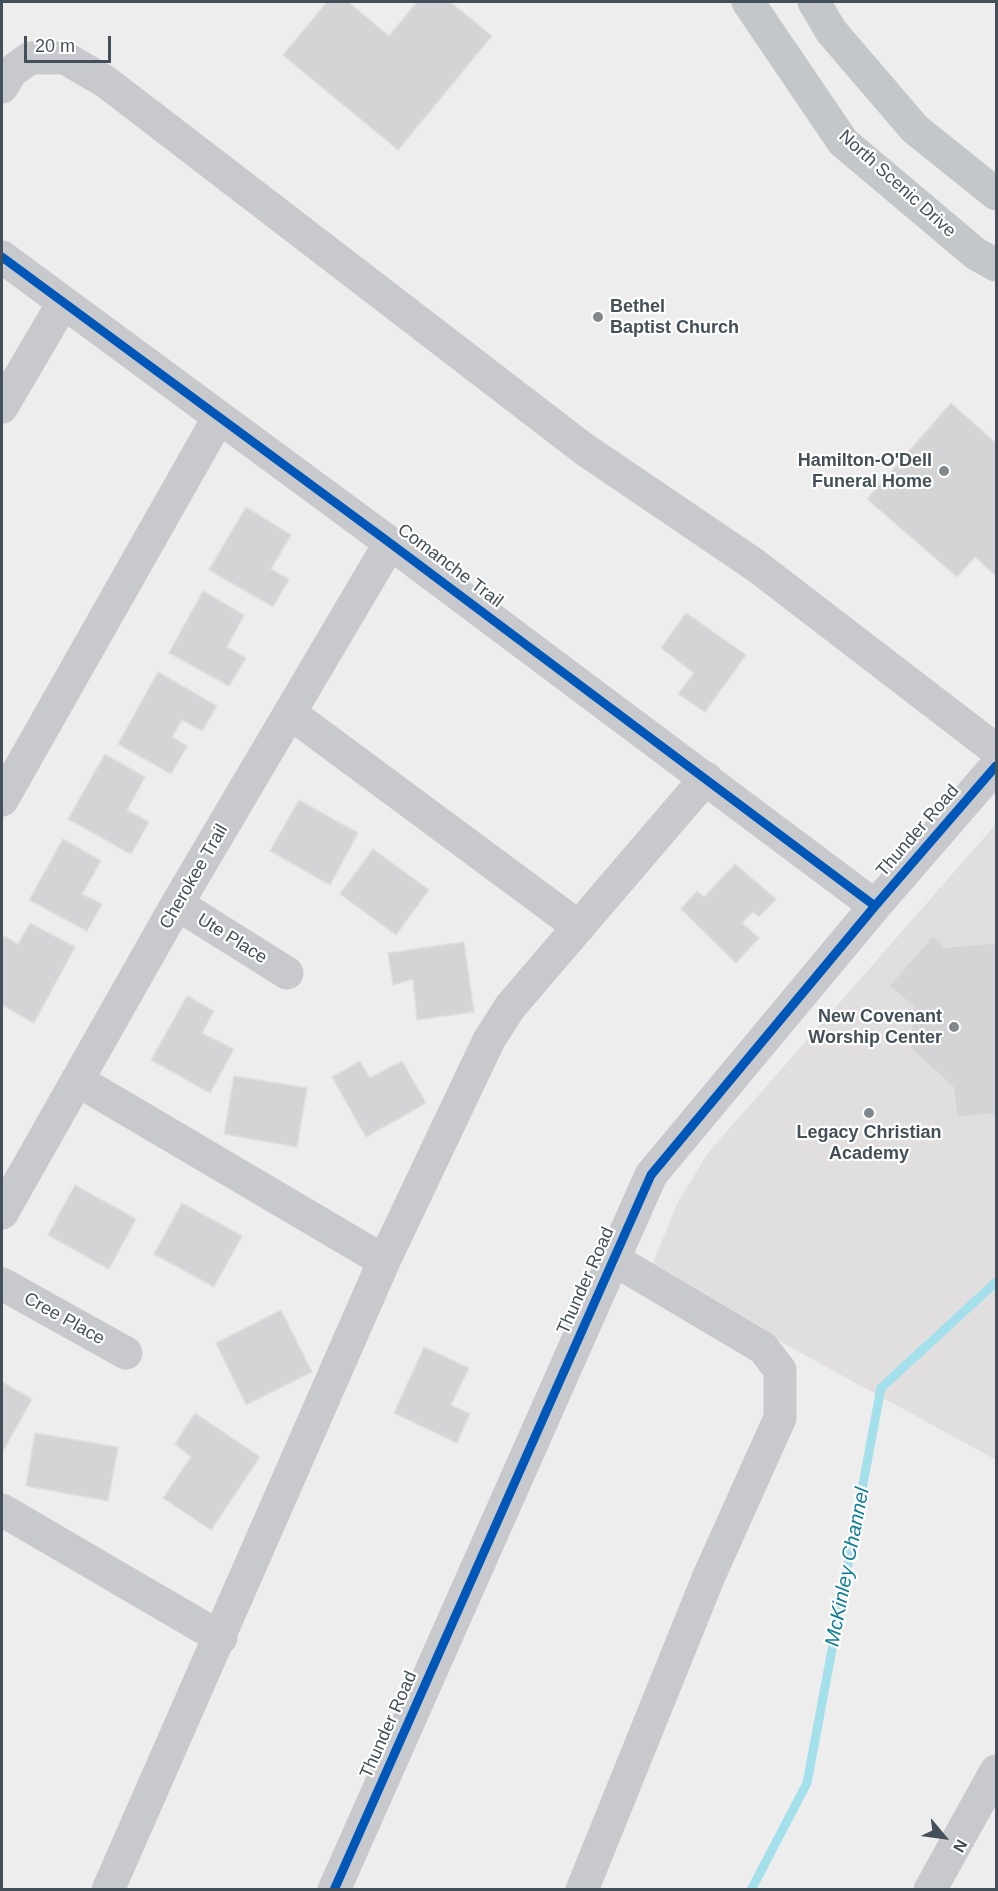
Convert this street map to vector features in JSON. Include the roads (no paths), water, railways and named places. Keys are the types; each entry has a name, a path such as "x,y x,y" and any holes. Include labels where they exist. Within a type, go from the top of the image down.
{"main road":[{"name":"North Scenic Drive","path":"748,2 843,142 976,254 996,265"},
{"path":"814,2 831,31 915,129 996,194"}],"street":[{"path":"2,87 11,72 30,58 65,58 106,82 584,449 755,565 996,750"},
{"name":"Comanche Trail","path":"2,257 706,778 874,906"},
{"path":"2,407 63,303"},
{"path":"2,800 219,417"},
{"name":"Cherokee Trail","path":"2,1213 177,904 390,543"},
{"path":"290,713 579,927"},
{"name":"Thunder Road","path":"334,1890 651,1175 874,906 996,766"},
{"path":"108,1890 221,1638 384,1261 489,1040 510,1007 706,778"},
{"name":"Ute Place","path":"177,904 287,973"},
{"path":"77,1080 384,1261"},
{"path":"582,1890 709,1576 780,1418 780,1370 763,1348 613,1259"},
{"name":"Cree Place","path":"2,1284 126,1353"},
{"path":"2,1510 221,1638"},
{"path":"930,1890 996,1771"}],"waterway":[{"name":"McKinley Channel","path":"751,1890 807,1783 881,1388 996,1282"}],"place":[{"name":"Bethel Baptist Church","path":"598,317"},
{"name":"Hamilton-O'Dell Funeral Home","path":"944,471"},
{"name":"New Covenant Worship Center","path":"954,1027"},
{"name":"Legacy Christian Academy","path":"869,1113"}]}
